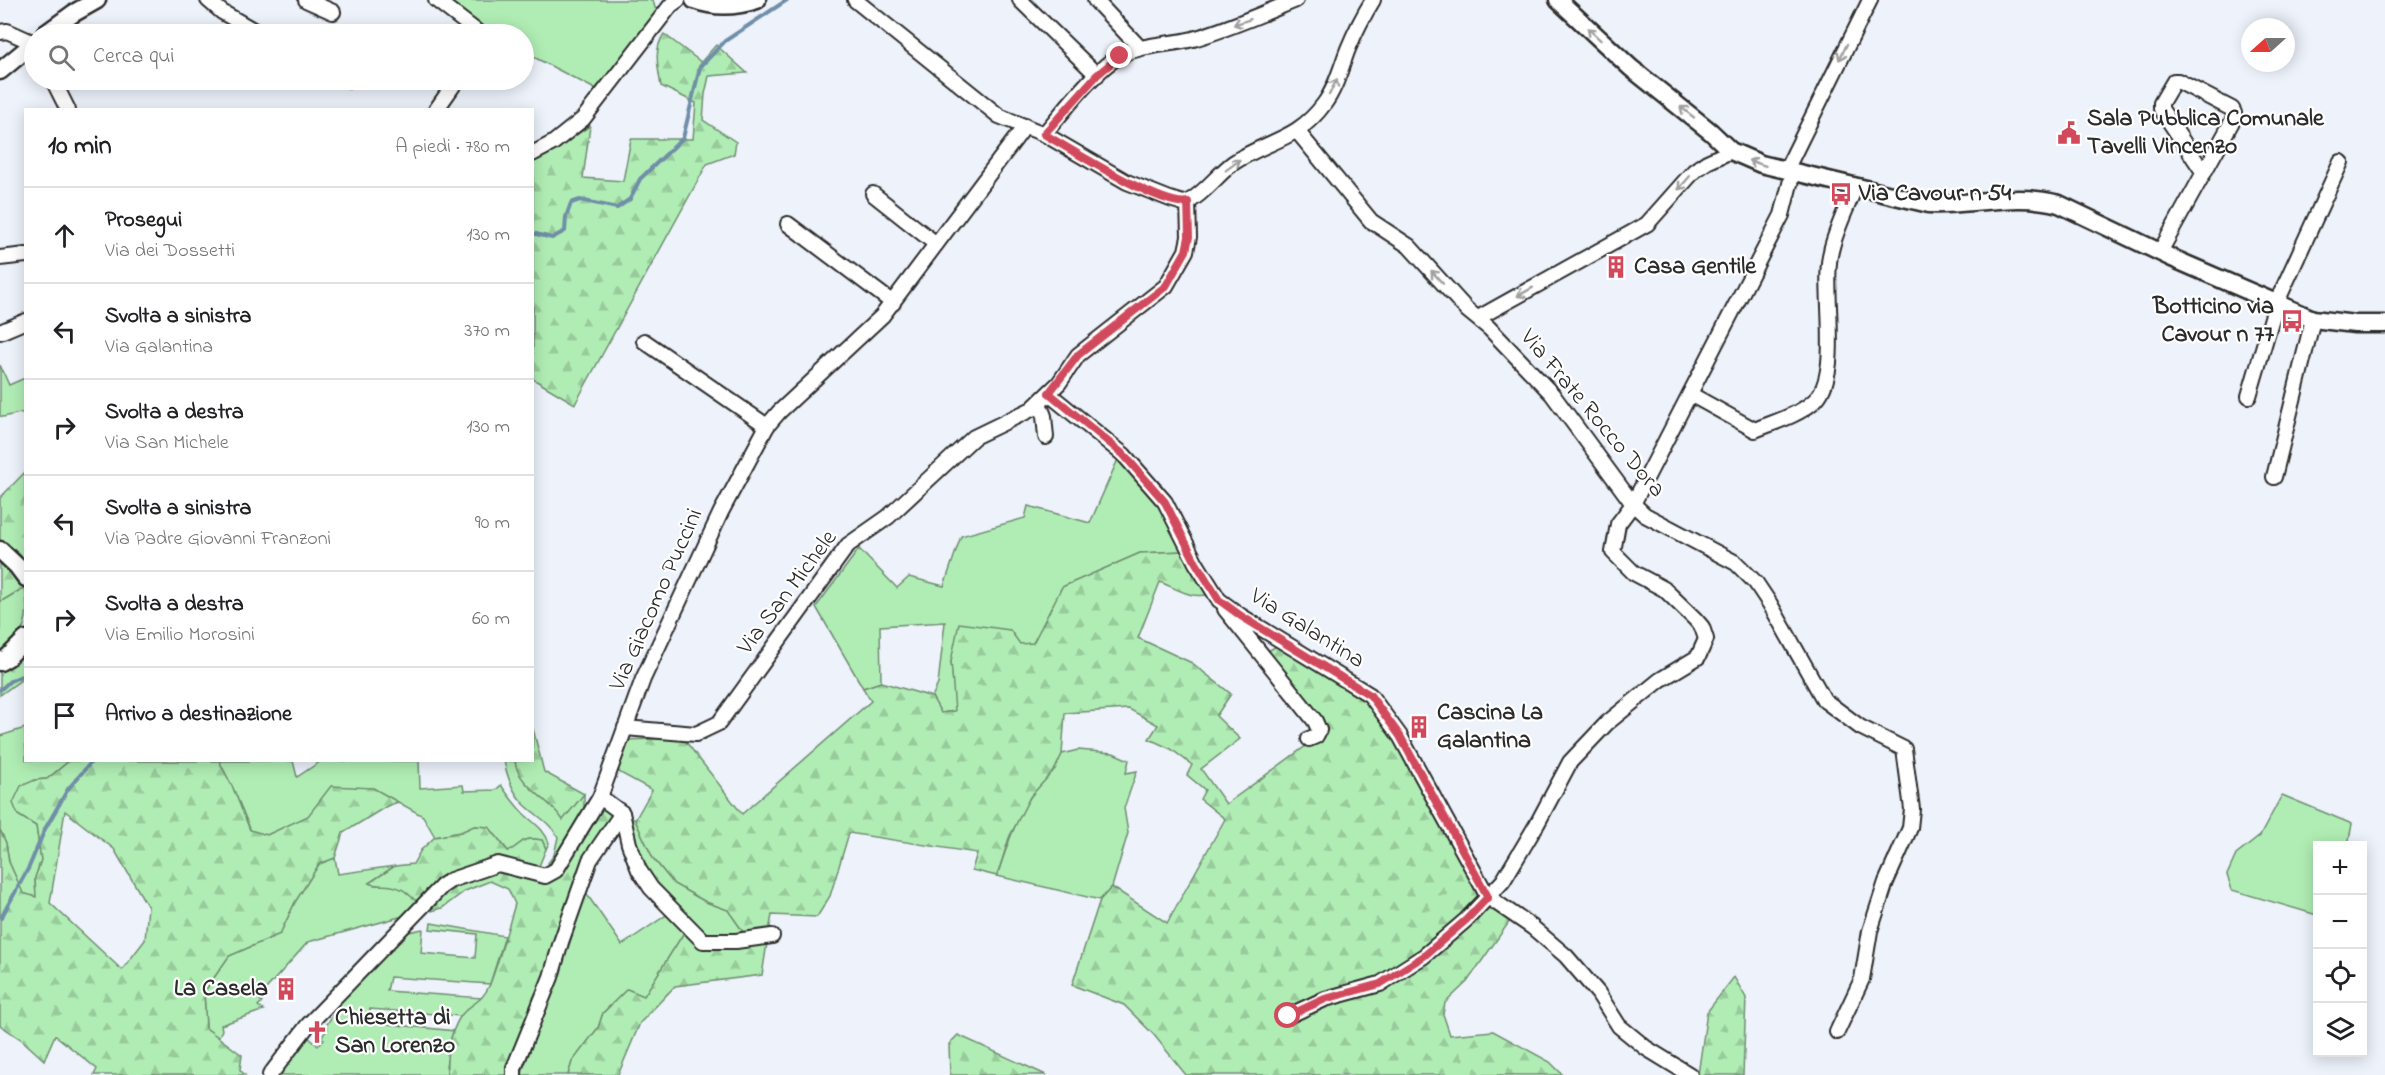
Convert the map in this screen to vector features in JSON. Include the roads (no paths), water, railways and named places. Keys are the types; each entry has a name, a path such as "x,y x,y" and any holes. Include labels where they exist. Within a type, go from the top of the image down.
{"street":[{"path":"59,24 98,0"},
{"path":"208,0 222,12 243,24"},
{"path":"306,0 333,12"},
{"path":"436,0 467,24"},
{"path":"534,153 553,143 583,119 671,5 678,0"},
{"path":"694,0 705,4 730,6 757,0"},
{"path":"855,0 988,109 1044,134 1127,182 1183,203 1188,202 1232,164 1297,132 1310,122 1326,102 1360,20 1373,0"},
{"path":"1020,0 1097,75"},
{"path":"1095,0 1140,48"},
{"path":"1044,134 1097,75 1120,56 1140,48 1191,39 1252,19 1296,0"},
{"path":"1557,0 1631,68 1711,132 1731,151 1761,164 1940,205 2006,198 2042,199 2059,204 2160,252 2313,319 2355,324 2385,324"},
{"path":"1288,1016 1325,999 1380,984 1424,956 1466,920 1503,881 1570,762 1607,723 1660,680 1698,657 1706,639 1702,627 1664,588 1634,573 1613,552 1618,524 1633,504 1782,215 1789,171 1870,0"},
{"path":"0,32 7,31 24,39"},
{"path":"0,71 24,51"},
{"path":"2160,252 2204,173 2234,113 2232,109 2174,81 2161,103 2161,109 2204,173"},
{"path":"58,90 67,108"},
{"path":"437,108 450,90"},
{"name":"Via Giacomo Puccini","path":"270,1075 308,1025 442,886 451,880 498,864 545,876 556,870 600,797 644,679 703,551 767,426 778,412 882,316 1025,126"},
{"name":"Via Frate Rocco Dora","path":"1297,132 1371,220 1409,246 1467,310 1478,318 1552,394 1633,504 1645,515 1736,563 1756,583 1824,700 1860,727 1904,749 1912,809 1910,828 1886,882 1870,932 1862,979 1837,1032"},
{"path":"1478,318 1647,224 1694,171 1731,151"},
{"path":"2249,396 2276,304 2341,162"},
{"path":"1690,394 1755,430 1790,416 1814,402 1827,379 1830,356 1828,299 1830,253 1855,187"},
{"path":"873,194 936,244"},
{"name":"Via San Michele","path":"625,728 696,734 719,723 848,544 888,517 974,437 1032,410 1078,355 1166,286 1186,251 1189,237 1188,202"},
{"path":"788,224 893,303"},
{"path":"0,258 24,255"},
{"path":"2274,477 2313,319"},
{"path":"0,332 24,322"},
{"path":"644,341 767,426"},
{"path":"1044,398 1046,437"},
{"name":"Via Galantina","path":"1044,398 1124,455 1165,502 1196,563 1233,621 1315,721 1319,730 1316,736 1309,739"},
{"path":"0,550 24,575"},
{"name":"Via Galantina","path":"1219,600 1241,616 1370,695 1400,736 1488,897 1532,927 1566,956 1598,993 1619,1026 1646,1048 1690,1075"},
{"path":"0,662 24,641"},
{"path":"600,797 622,813 629,844 639,870 651,888 703,941 736,941 772,936"},
{"path":"514,1075 514,1068 551,977 561,942 591,860 622,813"}],"waterway":[{"path":"534,234 552,238 565,231 566,217 571,203 580,200 617,208 630,199 640,179 683,138 700,67 725,41 787,0"},
{"path":"0,690 10,681 24,675"},
{"path":"1,918 29,867 45,829 68,789 91,762"}],"place":[{"name":"Sala Pubblica Comunale Tavelli Vincenzo","path":"2069,133"},
{"name":"Via Cavour n 54","path":"1841,194"},
{"name":"Casa Gentile","path":"1616,267"},
{"name":"Botticino via Cavour n 77","path":"2292,321"},
{"name":"Cascina La Galantina","path":"1419,727"},
{"name":"La Casela","path":"286,989"},
{"name":"Chiesetta di San Lorenzo","path":"317,1032"}]}
